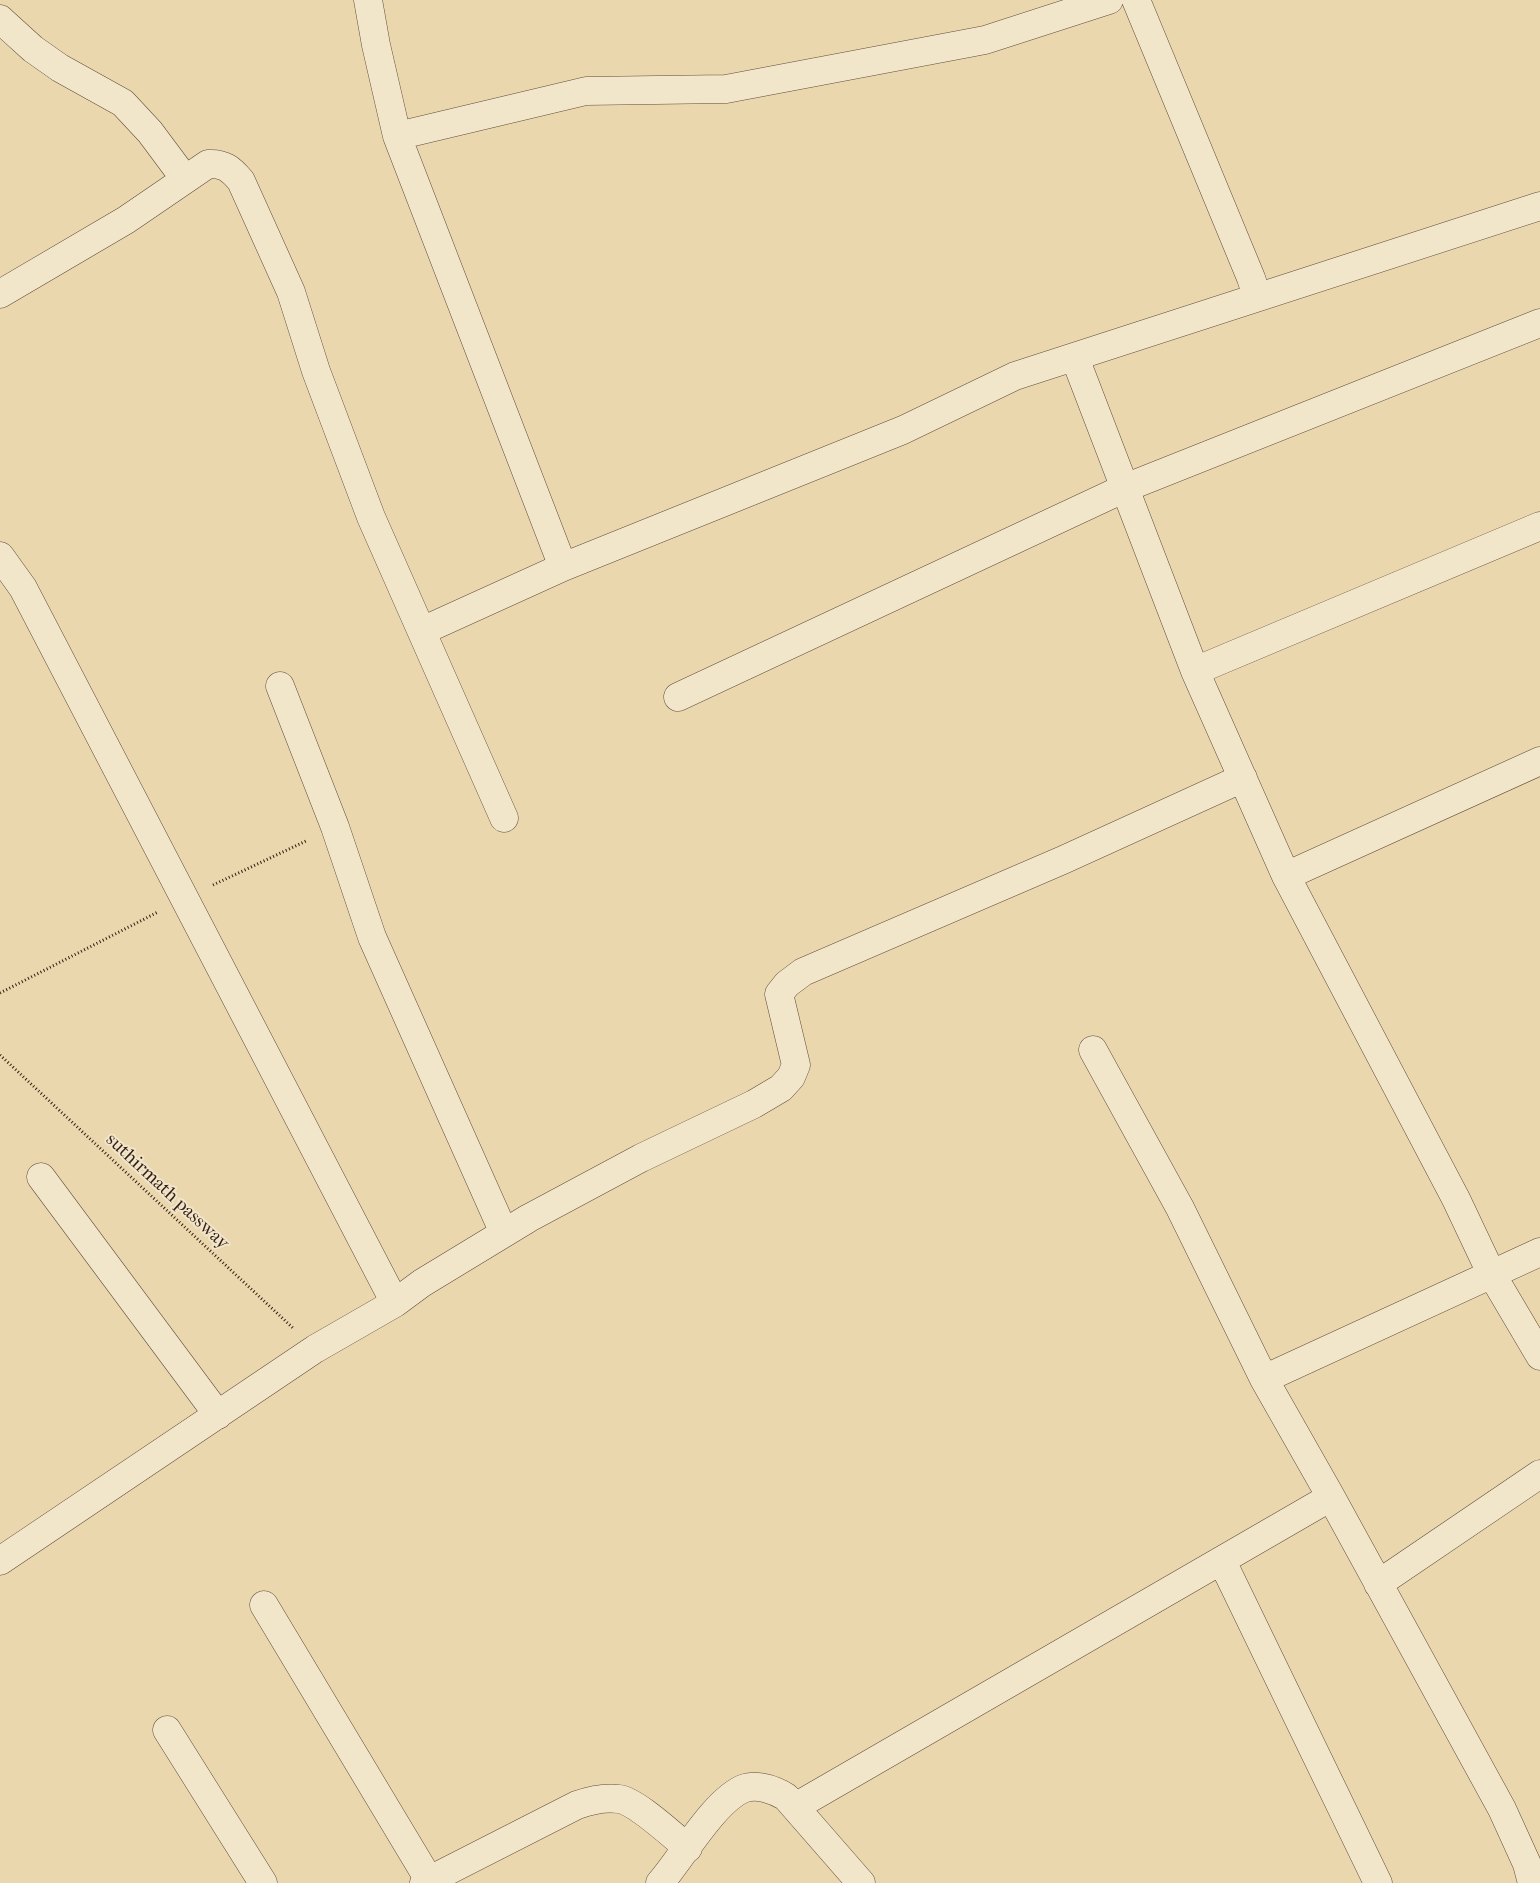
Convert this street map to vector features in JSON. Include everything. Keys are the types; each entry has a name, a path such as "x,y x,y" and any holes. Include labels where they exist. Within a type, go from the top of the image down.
{"street":[{"path":"368,0 376,45 397,136 563,568"},
{"path":"397,136 586,91 726,89 985,40 1109,0"},
{"path":"1136,0 1257,296"},
{"path":"0,19 33,49 60,68 123,103 150,132 185,179"},
{"path":"0,294 126,220 208,164 217,163 230,168 241,181 291,292 342,444 371,517 504,818"},
{"path":"422,632 563,568 903,430 1014,376 1075,358 1257,296 1540,206"},
{"path":"678,697 1124,488 1540,323"},
{"path":"1075,358 1195,671 1286,876 1456,1199 1491,1273 1540,1356"},
{"path":"1195,671 1540,526"},
{"path":"0,556 23,588 395,1303"},
{"path":"280,686 335,827 372,937 504,1233"},
{"path":"1286,876 1540,761"},
{"path":"0,1561 315,1349 395,1303 504,1233 641,1158 754,1104 781,1088 787,1082 796,1065 779,994 787,984 803,972 1063,860 1243,778"},
{"path":"1093,1050 1180,1208 1264,1379 1331,1497 1502,1810 1527,1864 1532,1883"},
{"path":"41,1177 218,1415"},
{"path":"1264,1379 1540,1252"},
{"path":"1378,1584 1540,1474"},
{"path":"796,1807 1331,1497"},
{"path":"1222,1561 1378,1883"},
{"path":"264,1605 427,1882 577,1805 597,1798 621,1799 644,1812 688,1848"},
{"path":"168,1730 263,1883"},
{"path":"660,1883 705,1824 728,1799 748,1788 773,1790 786,1797 861,1883"}],"path":[{"name":"suthirmath passway","path":"0,1055 315,1349"}]}
